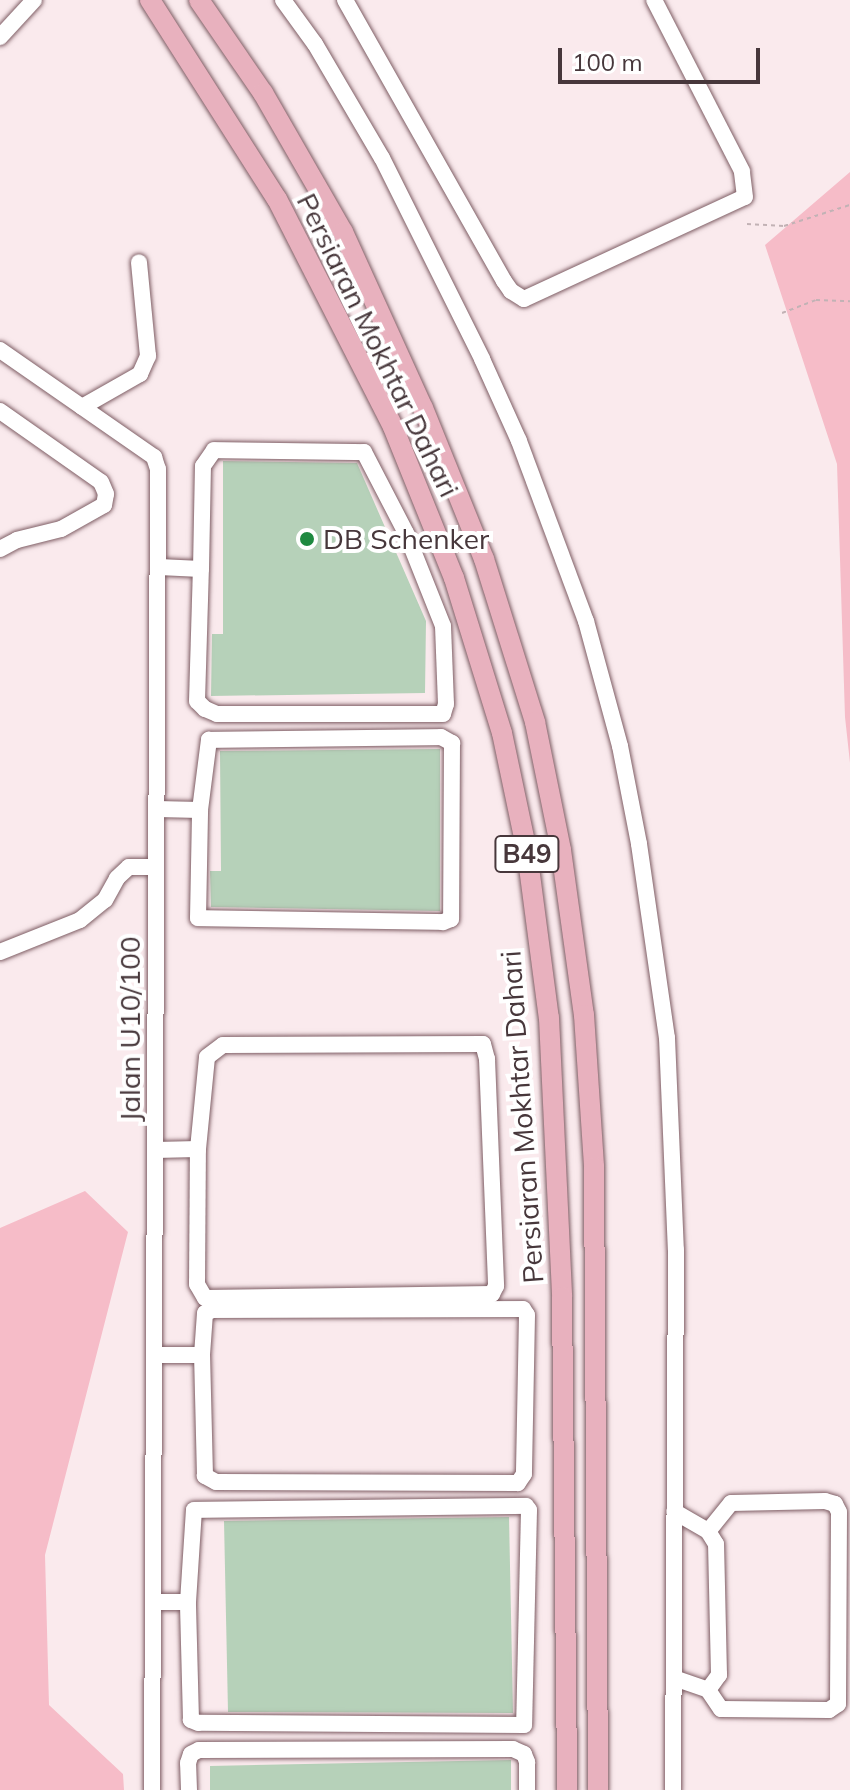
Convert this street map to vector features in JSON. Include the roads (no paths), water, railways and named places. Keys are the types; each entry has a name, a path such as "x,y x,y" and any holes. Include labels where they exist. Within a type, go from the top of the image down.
{"main road":[{"name":"Persiaran Mokhtar Dahari","path":"199,0 263,93 343,232 423,408 484,559 535,722 561,850 580,985 593,1152 598,1790"},
{"name":"Persiaran Mokhtar Dahari","path":"149,1 285,211 393,427 454,578 502,733 527,852 549,1018 562,1297 567,1790"}],"street":[{"path":"0,37 32,4 47,0"},
{"path":"283,0 315,44 382,158 482,359 519,441 586,621 620,746 639,844 667,1038 676,1250 673,1790"},
{"path":"345,0 504,281 511,291 524,299 745,197 742,171 654,0"},
{"path":"82,407 140,374 148,356 139,262"},
{"name":"Jalan U10/100","path":"0,350 154,457 158,469 152,1790"},
{"path":"0,411 101,482 106,494 104,505 61,529 0,549"},
{"path":"214,450 364,452 406,533 443,626 446,704 443,714 434,717 217,714 205,709 197,701 201,569 203,466 214,450"},
{"path":"159,567 201,569"},
{"path":"213,738 447,739 452,743 451,919 443,922 201,920 197,913 200,810 206,744 213,738"},
{"path":"157,809 200,810"},
{"path":"0,952 80,920 105,900 117,878 129,867 156,867"},
{"path":"483,1044 487,1059 496,1286 492,1294 205,1298 197,1284 198,1149 207,1057 223,1045 483,1044"},
{"path":"155,1150 198,1149"},
{"path":"523,1309 527,1315 523,1480 502,1483 210,1480 205,1476 202,1355 202,1318 213,1310 523,1309"},
{"path":"154,1355 202,1355"},
{"path":"674,1678 708,1690 721,1709 829,1710 838,1704 839,1512 835,1504 825,1501 731,1503 708,1531"},
{"path":"526,1506 529,1510 526,1721 524,1725 194,1722 191,1720 188,1602 192,1515 201,1508 526,1506"},
{"path":"674,1511 708,1531 716,1544 719,1675 708,1690"},
{"path":"153,1602 188,1602"},
{"path":"189,1790 188,1763 191,1754 199,1750 498,1749 513,1749 524,1754 527,1790"}],"place":[{"name":"DB Schenker","path":"307,539"}]}
